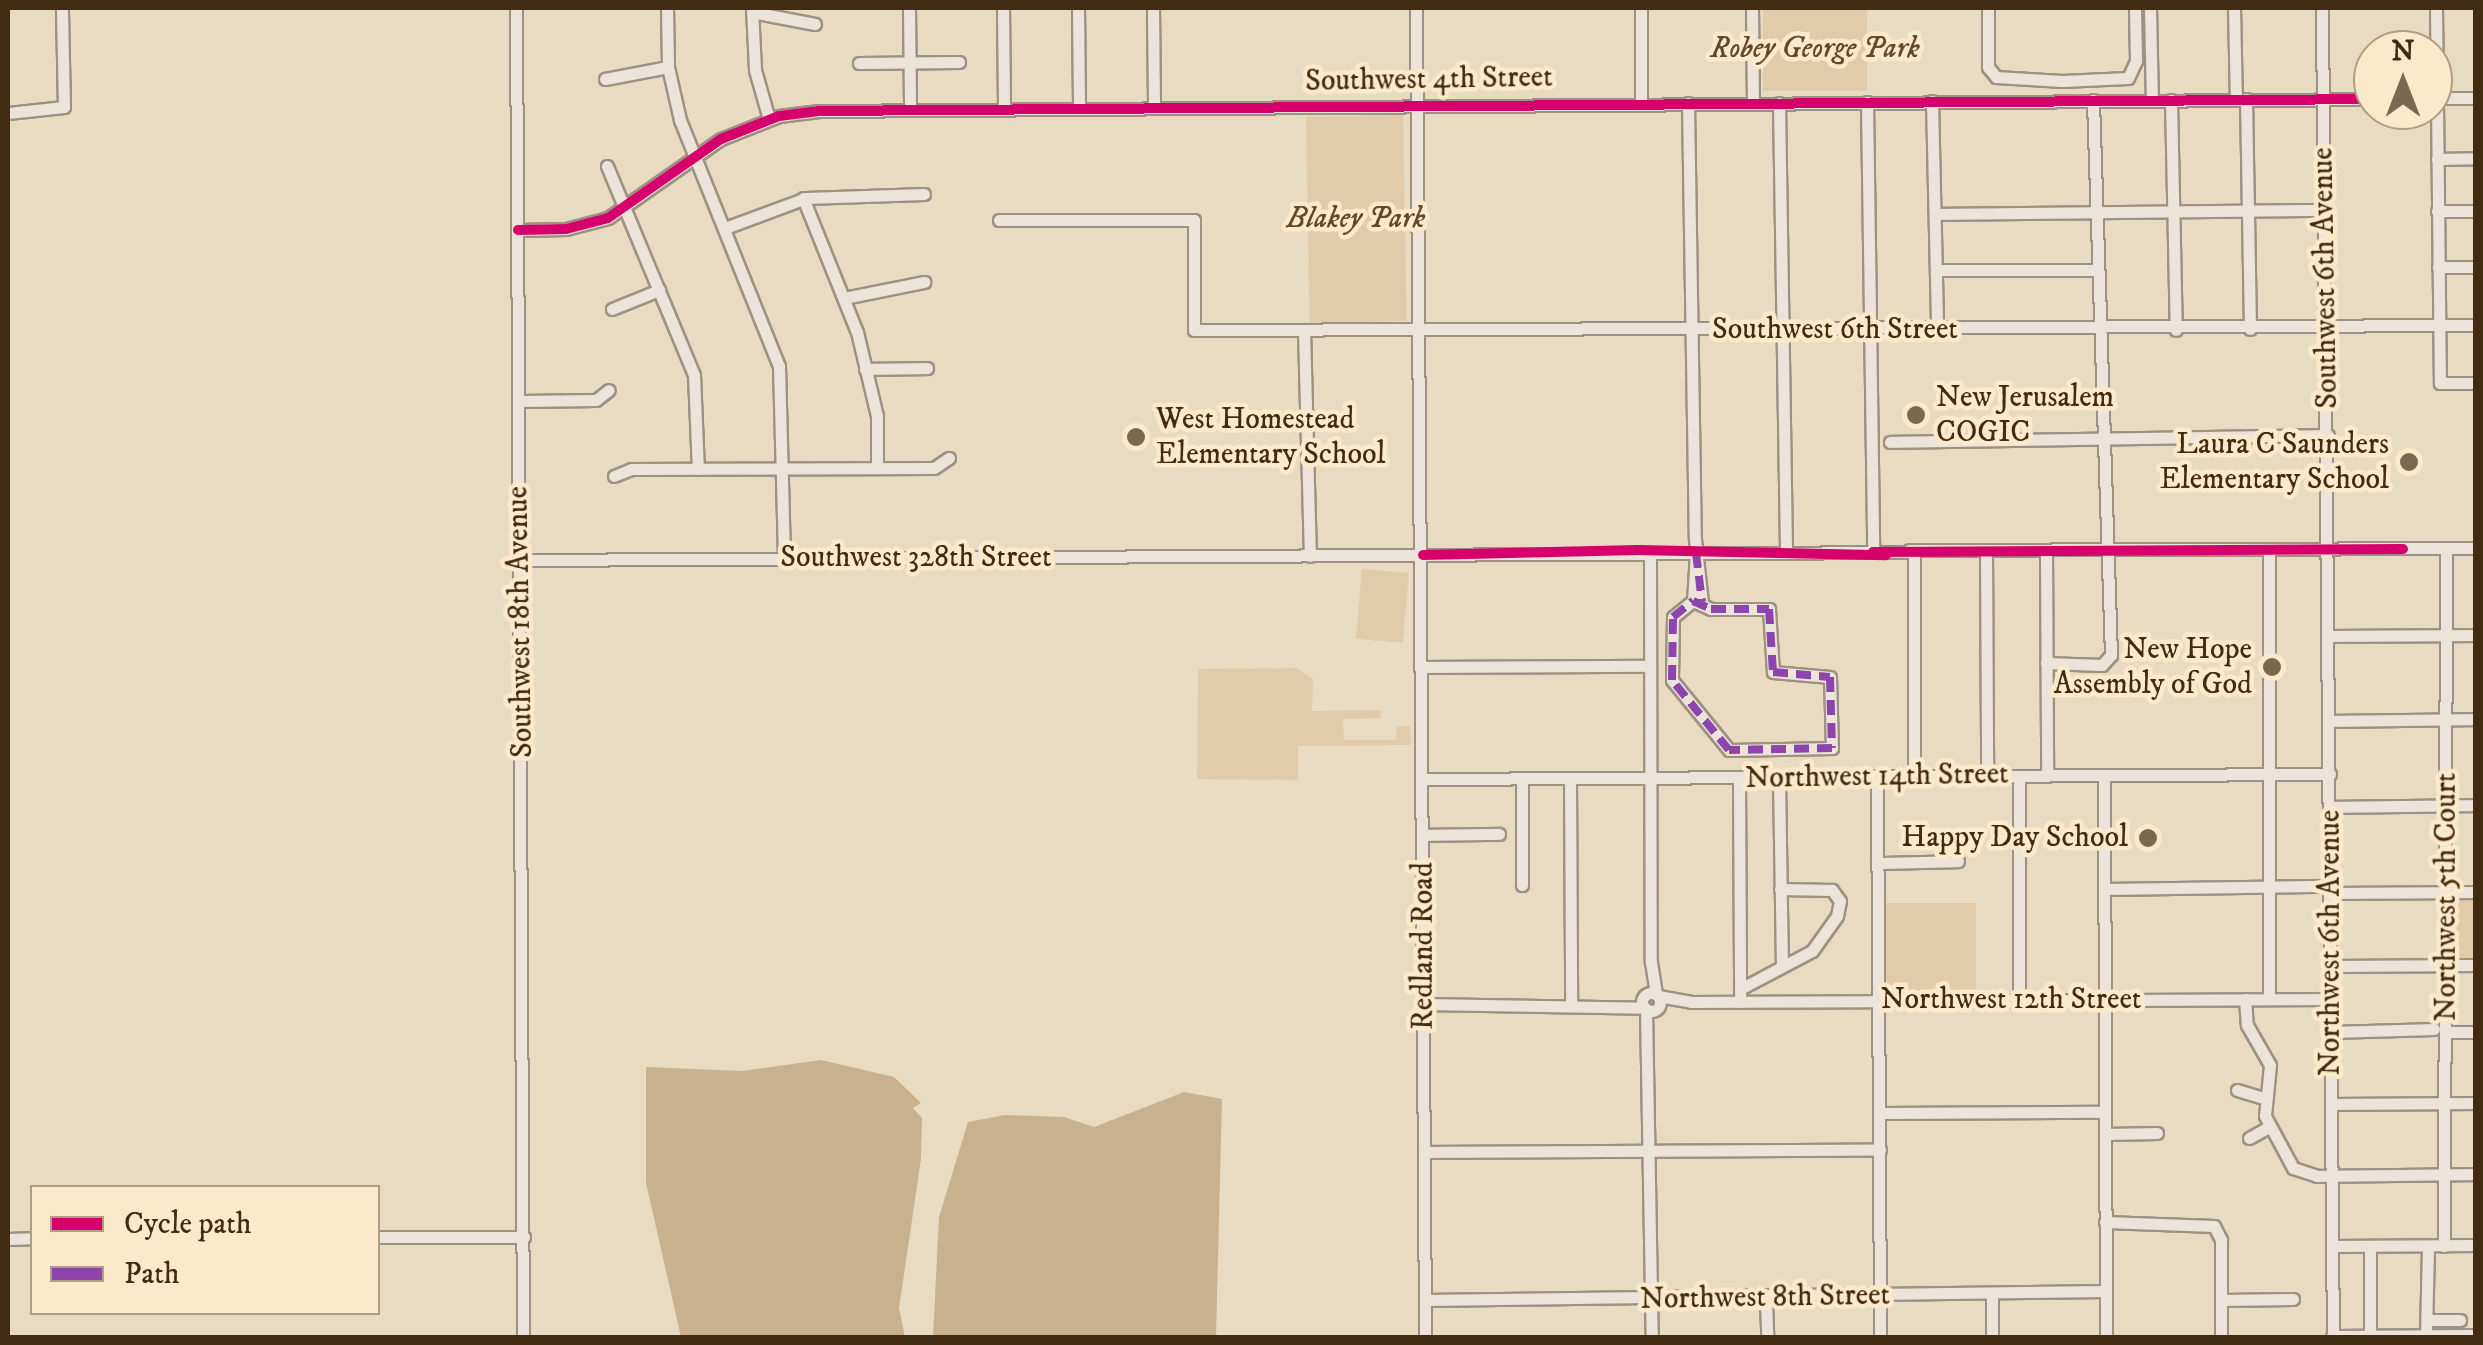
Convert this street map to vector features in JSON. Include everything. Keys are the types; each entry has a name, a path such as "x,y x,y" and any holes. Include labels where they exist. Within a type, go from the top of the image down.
{"street":[{"path":"8,113 64,107 62,8"},
{"name":"Southwest 18th Avenue","path":"516,8 523,1338"},
{"path":"667,8 668,68 694,156 779,366 784,558"},
{"path":"909,8 910,109"},
{"path":"1003,8 1004,109"},
{"path":"1078,8 1079,108"},
{"path":"1153,8 1154,108"},
{"name":"Redland Road","path":"1416,8 1423,555 1425,1338"},
{"path":"1641,8 1641,103"},
{"path":"1752,8 1753,103"},
{"path":"1988,8 1988,67 1996,76 2062,81 2128,78 2136,62 2135,8"},
{"path":"2150,8 2152,100"},
{"path":"2234,8 2249,212 2250,330"},
{"name":"Southwest 6th Avenue","path":"2322,8 2330,549"},
{"path":"768,119 755,70 752,10 814,24"},
{"path":"859,63 959,62"},
{"path":"606,79 668,68"},
{"path":"2062,81 2062,100"},
{"name":"Southwest 4th Street","path":"518,230 582,227 626,209 694,156 768,119 910,109 2353,98"},
{"path":"2046,663 2108,663 2095,270 2094,100"},
{"path":"2171,100 2176,330"},
{"path":"1779,102 1786,552"},
{"path":"1867,102 1874,552"},
{"path":"1932,102 1937,330"},
{"path":"1688,103 1697,601"},
{"path":"2436,130 2440,384 2476,383"},
{"path":"2437,159 2476,158"},
{"path":"608,166 696,384 698,469"},
{"path":"724,228 803,198 924,194"},
{"path":"803,198 844,298 865,369 876,416 878,468"},
{"path":"1935,214 2326,210"},
{"path":"2437,211 2476,211"},
{"name":"Southwest 6th Street","path":"999,220 1194,220 1194,330 2250,330 2476,324"},
{"path":"2438,268 2476,268"},
{"path":"1936,270 2095,270"},
{"path":"844,298 924,282"},
{"path":"612,309 659,290"},
{"path":"1304,330 1310,556"},
{"path":"865,369 927,368"},
{"path":"520,401 596,400 610,390"},
{"path":"1890,442 2328,435"},
{"path":"614,476 631,469 934,468 949,458"},
{"name":"Northwest 5th Court","path":"2444,1246 2440,1031 2448,965 2446,548"},
{"name":"Southwest 328th Street","path":"521,560 2476,548"},
{"path":"2269,999 2270,549"},
{"name":"Northwest 6th Avenue","path":"2330,549 2332,1337"},
{"path":"2046,551 2047,776"},
{"path":"1914,552 1914,777"},
{"path":"1986,552 1987,776"},
{"path":"1650,553 1652,1338"},
{"path":"1697,601 1711,608 1769,609 1773,672 1830,677 1832,748 1729,750 1672,680 1674,616 1697,601"},
{"path":"2330,636 2476,635"},
{"path":"1423,667 1650,666"},
{"path":"2330,720 2476,720"},
{"name":"Northwest 14th Street","path":"1423,779 2330,774"},
{"path":"2104,775 2106,1338"},
{"path":"2019,776 2020,1000"},
{"path":"1779,778 1782,964"},
{"path":"1877,778 1880,1338"},
{"path":"1522,779 1522,885"},
{"path":"1570,779 1572,1003"},
{"path":"1738,779 1740,996"},
{"path":"2330,807 2476,805"},
{"path":"1423,835 1499,834"},
{"path":"1877,863 1958,861"},
{"path":"2104,888 2476,892"},
{"path":"1740,996 1782,964 1826,938 1840,901 1832,890 1780,889"},
{"path":"2331,966 2476,965"},
{"name":"Northwest 12th Street","path":"1424,1004 1691,1002 1740,996 1879,1001 2331,999"},
{"path":"2245,999 2246,1025 2270,1065 2269,1126 2293,1168 2332,1176 2476,1174"},
{"path":"2331,1032 2476,1032"},
{"path":"2237,1090 2267,1099"},
{"path":"2332,1104 2476,1103"},
{"path":"1881,1113 2104,1112"},
{"path":"2249,1138 2269,1126"},
{"path":"2104,1134 2157,1132"},
{"path":"1424,1152 1880,1150"},
{"path":"2105,1222 2216,1228 2220,1338"},
{"path":"380,1237 524,1237"},
{"path":"2332,1246 2476,1246"},
{"path":"2370,1246 2370,1336"},
{"path":"2426,1335 2428,1246"},
{"name":"Northwest 8th Street","path":"1425,1300 1766,1300 2106,1291"},
{"path":"1992,1293 1992,1338"},
{"path":"2220,1300 2292,1299"},
{"path":"1766,1300 1766,1338"},
{"path":"2427,1320 2460,1320"},
{"path":"2332,1337 2476,1335"}],"green space":[{"name":"Robey George Park","path":"1763,8 1867,8 1867,91 1763,91"},
{"name":"Blakey Park","path":"1403,115 1407,321 1310,323 1306,117"},
{"path":"1362,569 1409,573 1403,643 1356,639"},
{"path":"1297,668 1313,679 1312,711 1381,710 1381,718 1343,719 1344,740 1396,740 1397,726 1410,726 1411,745 1298,746 1298,780 1197,779 1198,669"},
{"path":"2453,898 2475,898 2475,961 2453,961"},
{"path":"1886,903 1976,903 1976,993 1886,993"}],"shaded area":[{"path":"821,1060 894,1077 921,1103 913,1108 922,1118 921,1159 899,1308 905,1337 681,1337 646,1183 646,1067 742,1071"},
{"path":"1184,1092 1222,1099 1216,1337 933,1337 939,1217 968,1122 1005,1115 1064,1117 1094,1127"}],"marked path":[{"path":"1696,553 1702,602"},
{"path":"1693,601 1711,609 1769,609 1773,672 1830,677 1832,748 1729,750 1672,680 1673,617 1693,601"}],"cycle path":[{"path":"518,230 566,229 608,218 721,139 779,116 819,111 2353,99"},
{"path":"1873,552 2403,549"},
{"path":"1423,555 1638,550 1886,555"}],"place":[{"name":"New Jerusalem COGIC","path":"1916,415"},
{"name":"West Homestead Elementary School","path":"1136,437"},
{"name":"Laura C Saunders Elementary School","path":"2409,462"},
{"name":"New Hope Assembly of God","path":"2272,667"},
{"name":"Happy Day School","path":"2148,838"}]}
